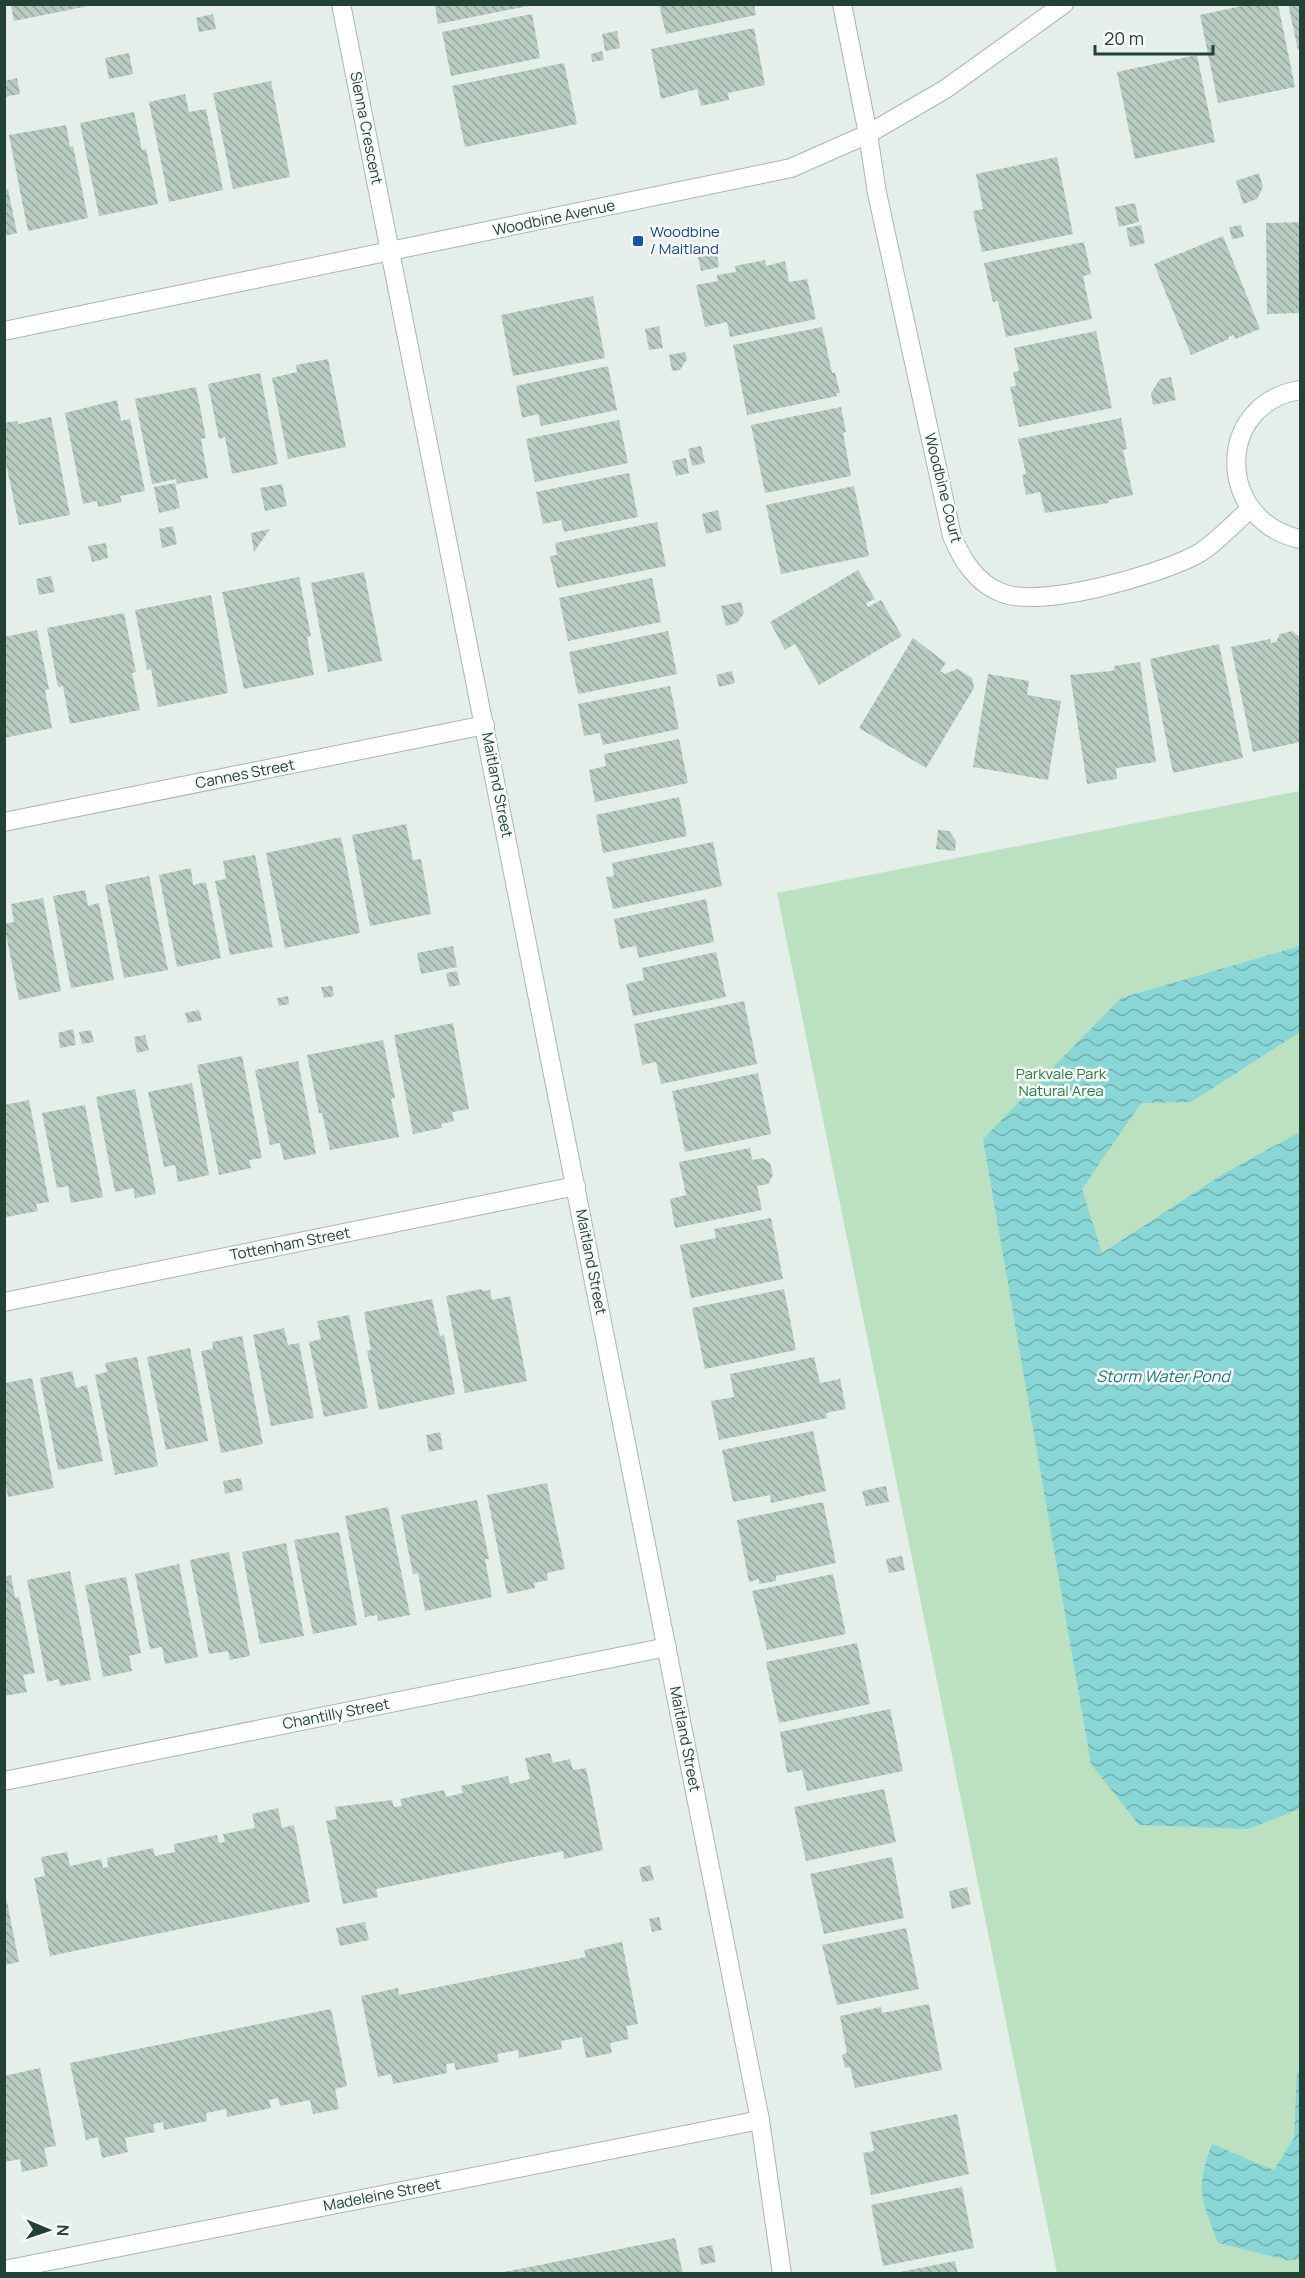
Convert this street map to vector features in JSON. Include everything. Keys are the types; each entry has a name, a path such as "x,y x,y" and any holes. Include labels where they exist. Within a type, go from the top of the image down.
{"street":[{"name":"Sienna Crescent","path":"341,4 392,252"},
{"name":"Woodbine Court","path":"842,4 868,134 877,193 952,536 961,558 976,577 1001,592 1030,598 1113,584 1195,556 1250,509"},
{"name":"Woodbine Avenue","path":"4,330 392,252 791,168 868,134 944,90 1064,4"},
{"name":"Maitland Street","path":"392,252 760,2120 782,2274"},
{"path":"1300,390 1271,400 1255,414 1243,431 1236,471 1240,491 1250,509 1265,525 1284,536 1300,539"},
{"name":"Cannes Street","path":"4,822 485,725"},
{"name":"Tottenham Street","path":"4,1302 576,1186"},
{"name":"Chantilly Street","path":"4,1781 667,1647"},
{"name":"Madeleine Street","path":"4,2270 760,2120"}],"green space":[{"name":"Parkvale Park Natural Area","path":"1300,791 1300,2273 1057,2273 777,893"}],"water":[{"name":"Storm Water Pond","path":"1300,946 1300,1032 1191,1102 1141,1103 1082,1189 1102,1253 1223,1174 1300,1132 1300,1809 1248,1829 1139,1825 1091,1764 983,1139 1121,998"},
{"path":"1300,2069 1300,2259 1287,2260 1218,2243 1202,2195 1203,2173 1212,2144 1274,2170 1294,2138 1297,2073"}],"building":[{"path":"437,4 527,4 528,6 438,24 435,6"},
{"path":"659,4 754,4 756,15 666,34"},
{"path":"1251,4 1278,4 1295,87 1218,103 1200,15"},
{"path":"1288,4 1300,4 1300,49 1298,50"},
{"path":"11,5 88,5 88,6 14,21"},
{"path":"213,14 216,29 199,32 196,18"},
{"path":"532,14 540,58 451,76 442,32"},
{"path":"754,28 765,85 728,93 729,100 701,106 697,89 661,99 651,49"},
{"path":"617,31 620,48 605,51 602,34"},
{"path":"602,51 604,60 592,62 591,54"},
{"path":"129,53 133,74 109,79 105,58"},
{"path":"1197,55 1215,142 1135,159 1117,72"},
{"path":"564,63 577,124 465,147 452,86"},
{"path":"17,78 20,94 4,97 4,81"},
{"path":"271,81 290,177 233,189 213,93"},
{"path":"185,94 189,112 206,109 223,190 169,202 149,102"},
{"path":"134,112 142,150 146,149 158,204 99,216 80,123"},
{"path":"66,125 70,147 73,146 88,218 28,231 9,135"},
{"path":"1057,157 1073,234 982,252 973,211 983,209 976,174"},
{"path":"1259,173 1263,187 1257,199 1243,204 1236,181"},
{"path":"8,189 17,233 4,236 4,190"},
{"path":"1135,203 1139,222 1119,227 1115,207"},
{"path":"1300,222 1300,313 1267,314 1266,223"},
{"path":"1141,225 1145,243 1130,247 1126,228"},
{"path":"1241,225 1244,237 1232,239 1229,227"},
{"path":"1223,236 1260,329 1235,339 1234,335 1228,337 1229,339 1191,355 1154,264"},
{"path":"1084,242 1091,274 1083,276 1092,319 1006,337 998,301 993,302 984,263"},
{"path":"717,253 719,267 701,271 698,257"},
{"path":"765,260 766,266 785,261 789,282 807,279 816,319 730,337 727,322 705,327 696,285 718,281 717,275 736,272 735,266"},
{"path":"593,296 605,358 513,376 501,315"},
{"path":"659,326 663,348 649,350 645,329"},
{"path":"822,327 832,373 835,372 840,393 836,393 837,396 747,415 733,345"},
{"path":"1096,331 1112,408 1019,427 1010,387 1016,386 1013,372 1019,371 1014,348"},
{"path":"685,352 687,359 680,370 672,371 669,355"},
{"path":"328,359 346,447 288,459 272,378 297,372 296,365"},
{"path":"608,366 617,410 541,426 538,414 522,418 516,386"},
{"path":"260,373 278,464 232,474 225,437 219,439 208,384"},
{"path":"1171,377 1176,400 1153,405 1151,393 1160,379"},
{"path":"196,387 206,438 201,439 208,478 177,484 176,479 152,484 135,399"},
{"path":"117,400 121,421 130,419 145,491 120,496 122,502 98,507 97,501 83,504 65,413"},
{"path":"841,407 851,476 765,493 751,425"},
{"path":"51,417 70,515 19,525 4,454 4,423 17,421 18,424"},
{"path":"1121,418 1127,449 1123,450 1133,495 1109,500 1109,503 1045,513 1040,492 1026,495 1022,475 1026,474 1018,439"},
{"path":"619,420 628,463 535,482 526,439"},
{"path":"701,446 705,463 692,466 688,449"},
{"path":"686,458 689,473 676,476 672,461"},
{"path":"629,473 638,517 564,532 561,520 543,524 536,492"},
{"path":"175,483 180,508 159,513 154,487"},
{"path":"282,484 287,506 265,511 260,488"},
{"path":"854,486 869,556 781,574 766,505"},
{"path":"718,510 722,530 706,534 702,514"},
{"path":"657,522 666,566 557,588 550,556 557,555 555,543"},
{"path":"173,526 177,544 162,548 159,529"},
{"path":"270,529 254,552 251,533"},
{"path":"106,543 108,558 92,562 88,546"},
{"path":"858,570 875,599 866,603 868,607 881,600 902,636 819,685 795,644 785,650 770,622"},
{"path":"364,572 382,661 328,672 311,583"},
{"path":"51,576 55,592 39,595 36,579"},
{"path":"299,577 311,636 307,637 314,675 244,689 222,592"},
{"path":"652,578 661,622 568,641 559,598"},
{"path":"211,595 228,693 158,707 151,669 147,670 135,610"},
{"path":"741,602 744,613 737,623 726,626 721,606"},
{"path":"124,613 136,672 132,673 140,710 70,724 63,686 58,687 47,628"},
{"path":"37,630 49,689 45,690 52,728 4,738 4,637"},
{"path":"668,631 677,674 578,694 569,652"},
{"path":"1292,631 1300,637 1300,742 1253,752 1231,647 1270,639 1271,643 1276,642 1280,634"},
{"path":"913,638 946,663 940,671 945,674 957,669 972,678 974,688 926,768 859,728"},
{"path":"1219,644 1243,758 1173,773 1150,659"},
{"path":"1140,662 1156,762 1116,768 1117,779 1087,784 1070,675 1110,671 1114,670 1114,666"},
{"path":"732,671 735,683 719,687 716,675"},
{"path":"988,674 1029,681 1027,695 1061,701 1048,780 973,767"},
{"path":"670,686 679,729 603,745 600,733 584,736 578,704"},
{"path":"679,739 688,783 595,802 589,770 606,766 604,754"},
{"path":"679,797 687,836 603,853 596,815"},
{"path":"406,824 413,860 421,859 431,914 370,926 352,835"},
{"path":"938,830 949,831 956,841 955,851 936,849"},
{"path":"341,837 360,933 285,948 266,853"},
{"path":"713,842 722,886 613,909 606,877 614,876 612,863"},
{"path":"255,855 273,947 230,955 215,881 226,879 223,861"},
{"path":"191,868 193,885 206,882 221,958 177,967 159,875"},
{"path":"149,876 168,970 124,978 105,885"},
{"path":"85,890 88,906 99,903 114,980 71,988 53,896"},
{"path":"43,898 61,991 19,1000 4,924 14,922 11,904"},
{"path":"706,899 714,942 639,958 636,946 620,949 614,919"},
{"path":"453,946 457,967 421,974 417,953"},
{"path":"716,952 726,997 633,1016 626,984 644,980 642,968"},
{"path":"457,971 460,985 449,987 446,973"},
{"path":"332,986 334,996 324,998 321,987"},
{"path":"288,996 289,1004 279,1006 277,998"},
{"path":"744,1001 757,1064 661,1084 656,1062 642,1065 634,1024"},
{"path":"199,1010 202,1020 188,1023 185,1013"},
{"path":"453,1023 469,1109 452,1112 454,1121 441,1124 442,1128 413,1134 394,1035"},
{"path":"73,1029 76,1045 60,1048 58,1033"},
{"path":"91,1030 94,1042 82,1044 79,1032"},
{"path":"145,1035 149,1050 137,1053 134,1037"},
{"path":"383,1040 395,1098 391,1099 399,1137 330,1150 322,1113 319,1113 307,1055"},
{"path":"242,1056 262,1158 249,1160 251,1168 219,1175 197,1065"},
{"path":"298,1061 316,1154 284,1160 280,1143 270,1145 255,1070"},
{"path":"758,1073 771,1134 685,1152 672,1091"},
{"path":"192,1083 209,1175 178,1182 175,1165 164,1167 148,1092"},
{"path":"135,1089 156,1194 135,1198 133,1188 115,1192 96,1097"},
{"path":"29,1100 49,1202 36,1204 38,1211 6,1217 4,1105"},
{"path":"85,1105 103,1197 71,1203 68,1186 57,1188 42,1113"},
{"path":"750,1148 752,1160 762,1158 770,1163 773,1175 768,1184 757,1186 762,1210 675,1228 670,1199 686,1195 679,1162"},
{"path":"771,1218 783,1279 691,1298 680,1245 716,1238 714,1229"},
{"path":"482,1289 482,1291 490,1290 492,1300 510,1296 527,1381 465,1393 446,1296"},
{"path":"784,1289 796,1350 705,1369 692,1308"},
{"path":"432,1299 440,1336 444,1335 455,1394 379,1410 367,1351 371,1350 364,1312"},
{"path":"349,1315 368,1408 324,1417 309,1342 321,1339 317,1321"},
{"path":"284,1328 288,1345 299,1343 314,1418 271,1426 253,1335"},
{"path":"242,1336 263,1444 221,1453 201,1351 213,1349 212,1342"},
{"path":"190,1348 208,1441 166,1450 147,1357"},
{"path":"137,1357 158,1466 115,1475 95,1375 107,1372 105,1363"},
{"path":"814,1357 820,1383 840,1379 846,1409 826,1413 827,1418 719,1440 711,1401 734,1397 730,1374"},
{"path":"72,1371 76,1388 87,1385 103,1461 58,1470 40,1378"},
{"path":"32,1378 54,1488 8,1497 4,1477 4,1383"},
{"path":"813,1431 826,1491 771,1503 770,1495 733,1502 722,1450"},
{"path":"440,1432 443,1449 429,1452 426,1435"},
{"path":"241,1478 243,1490 225,1494 223,1481"},
{"path":"547,1483 565,1569 547,1573 548,1580 534,1583 535,1588 507,1594 487,1495"},
{"path":"886,1486 889,1502 866,1506 862,1491"},
{"path":"477,1500 489,1559 485,1559 492,1597 425,1611 418,1573 413,1574 401,1515"},
{"path":"823,1502 836,1563 776,1576 776,1581 759,1584 759,1579 749,1582 737,1520"},
{"path":"388,1507 410,1615 378,1621 377,1615 365,1617 345,1516"},
{"path":"339,1532 357,1625 313,1634 294,1540"},
{"path":"286,1543 304,1636 260,1644 242,1552"},
{"path":"229,1552 250,1656 230,1660 228,1651 209,1654 190,1560"},
{"path":"902,1556 905,1570 889,1573 886,1559"},
{"path":"179,1564 198,1657 165,1664 162,1647 150,1649 135,1574"},
{"path":"70,1571 91,1680 60,1686 59,1679 47,1682 27,1580"},
{"path":"833,1574 846,1634 767,1650 752,1591"},
{"path":"11,1575 15,1598 19,1597 35,1673 23,1675 27,1692 4,1696 4,1577"},
{"path":"126,1577 141,1653 129,1656 132,1671 103,1677 85,1585"},
{"path":"857,1643 870,1704 779,1723 766,1662"},
{"path":"890,1709 903,1771 807,1791 802,1770 787,1773 780,1732"},
{"path":"550,1753 553,1763 570,1759 573,1770 586,1768 603,1850 564,1859 563,1851 376,1889 378,1897 343,1904 326,1821 337,1819 335,1807 392,1800 394,1807 402,1806 400,1799 444,1790 446,1797 463,1793 461,1786 508,1776 510,1784 530,1779 525,1758"},
{"path":"884,1789 896,1842 806,1861 794,1807"},
{"path":"278,1808 282,1828 294,1825 310,1902 50,1956 34,1878 45,1876 41,1857 67,1852 70,1866 101,1859 103,1868 108,1867 107,1858 153,1848 155,1856 175,1852 174,1844 217,1835 219,1843 225,1842 223,1834 255,1828 252,1814"},
{"path":"892,1857 904,1918 824,1934 810,1874"},
{"path":"650,1865 654,1880 642,1882 639,1868"},
{"path":"967,1887 971,1904 952,1909 949,1891"},
{"path":"6,1897 19,1962 4,1965 4,1898"},
{"path":"659,1917 662,1930 652,1932 649,1919"},
{"path":"365,1922 369,1940 340,1946 336,1928"},
{"path":"906,1928 919,1989 837,2005 822,1945"},
{"path":"622,1942 638,2024 626,2026 629,2039 610,2043 612,2053 586,2058 582,2037 561,2041 562,2049 519,2058 518,2050 497,2054 499,2062 456,2070 454,2063 446,2064 447,2073 393,2084 391,2074 378,2077 361,1996 398,1988 399,1995 586,1957 584,1950"},
{"path":"929,2004 942,2070 855,2088 850,2067 845,2068 842,2055 847,2053 840,2016 881,2007 882,2013"},
{"path":"331,2009 347,2086 335,2089 339,2109 313,2114 310,2100 280,2106 278,2098 269,2100 271,2108 227,2117 226,2109 206,2113 207,2121 164,2130 163,2122 153,2124 155,2132 125,2138 128,2152 102,2158 98,2137 86,2140 70,2063"},
{"path":"40,2068 56,2146 44,2148 48,2166 22,2172 20,2159 4,2162 4,2076"},
{"path":"957,2114 969,2174 871,2195 863,2153 874,2151 870,2132"},
{"path":"962,2187 974,2248 883,2266 871,2205"},
{"path":"675,2238 683,2274 504,2274 504,2272"},
{"path":"712,2245 716,2262 701,2265 698,2248"},
{"path":"955,2261 958,2274 900,2274 900,2272"}],"place":[{"name":"Woodbine / Maitland","path":"638,241"}]}
